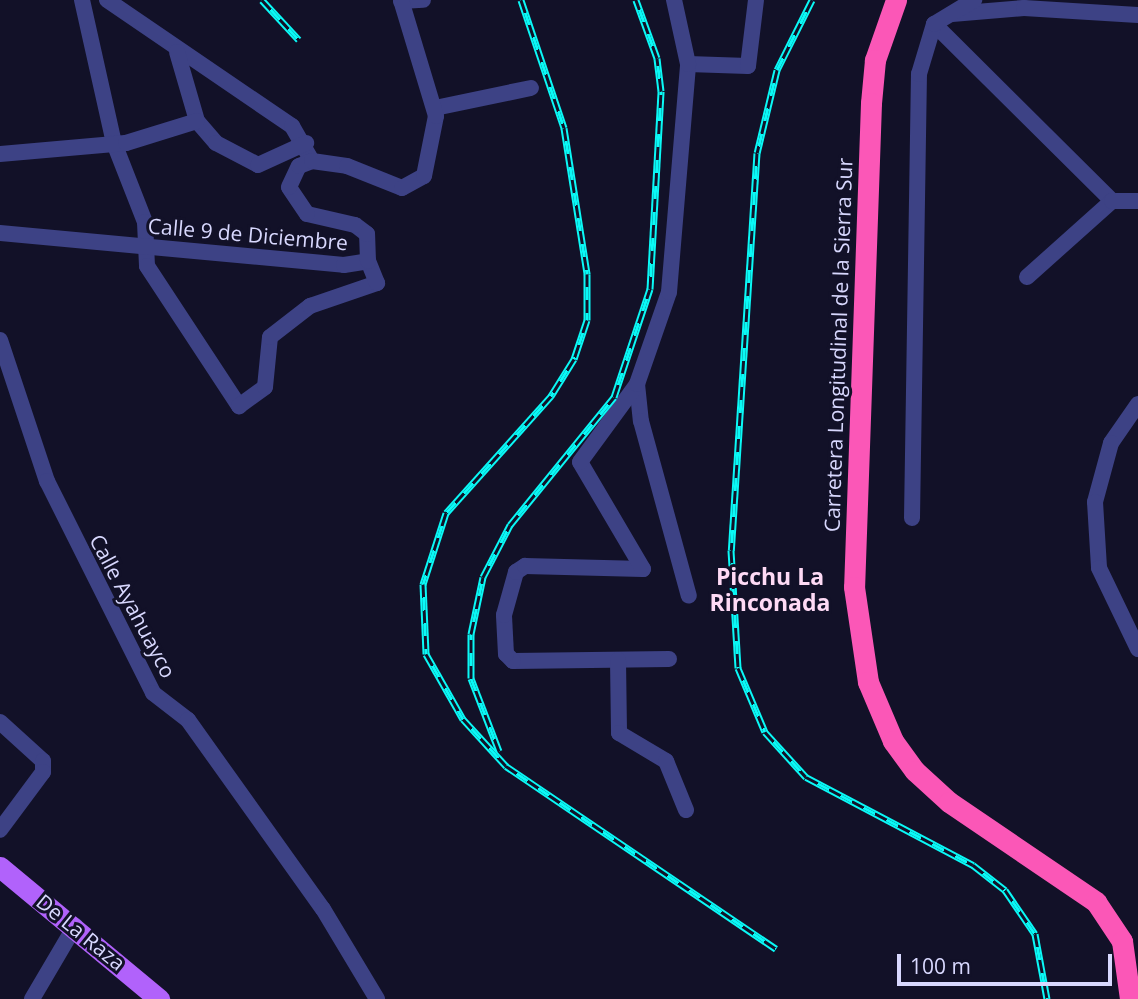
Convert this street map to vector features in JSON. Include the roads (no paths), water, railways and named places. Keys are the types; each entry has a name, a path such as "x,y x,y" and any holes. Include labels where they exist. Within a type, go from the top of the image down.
{"highway":[{"name":"Carretera Longitudinal de la Sierra Sur","path":"895,0 875,60 871,103 854,587 868,682 915,771 949,802 1096,902 1122,941 1130,999"}],"main road":[{"name":"De La Raza","path":"0,867 75,926 159,999"},
{"path":"134,975 135,999"}],"street":[{"path":"82,0 114,143 145,222 147,266 160,290 239,405 265,387 270,337 310,306 377,283 368,261"},
{"path":"107,0 177,52 292,127 306,143 312,161 410,188 432,154 435,108 401,0 423,0"},
{"path":"669,659 513,661 506,654 504,615 516,572 525,566 643,569 580,462 637,384 669,292 688,64 674,0"},
{"path":"688,64 748,66 756,0"},
{"path":"912,518 915,140 919,74 934,24 974,0"},
{"path":"950,15 1024,8 1138,15"},
{"path":"934,24 1112,201"},
{"path":"177,52 197,121 216,143 253,165 306,143"},
{"path":"435,108 531,88"},
{"path":"0,153 114,143 197,121"},
{"name":"Calle 9 de Diciembre","path":"0,233 344,265 368,261 367,234 355,225 307,214 291,198 292,176 312,161"},
{"path":"1027,276 1112,201 1138,201"},
{"name":"Calle Ayahuayco","path":"0,340 47,481 153,693 188,720 323,909 377,999"},
{"path":"637,384 640,421 688,596"},
{"path":"1138,404 1111,443 1095,502 1099,568 1138,649"},
{"path":"618,660 619,733 666,761 686,810"},
{"path":"0,722 43,761 43,772 0,830"},
{"path":"32,999 75,926"}],"railway":[{"path":"262,0 299,40"},
{"path":"521,0 564,128 587,274 587,320 574,359 551,396 446,513 423,584 426,654 463,719 506,766 776,949"},
{"path":"499,751 471,678 471,634 483,577 510,525 614,397 650,289 661,91 657,58 636,0"},
{"path":"812,0 777,70 757,153 731,550 738,668 765,732 806,777 973,865 1005,890 1035,934 1047,999"}],"district":[{"name":"Picchu La Rinconada","path":"770,589"}]}
